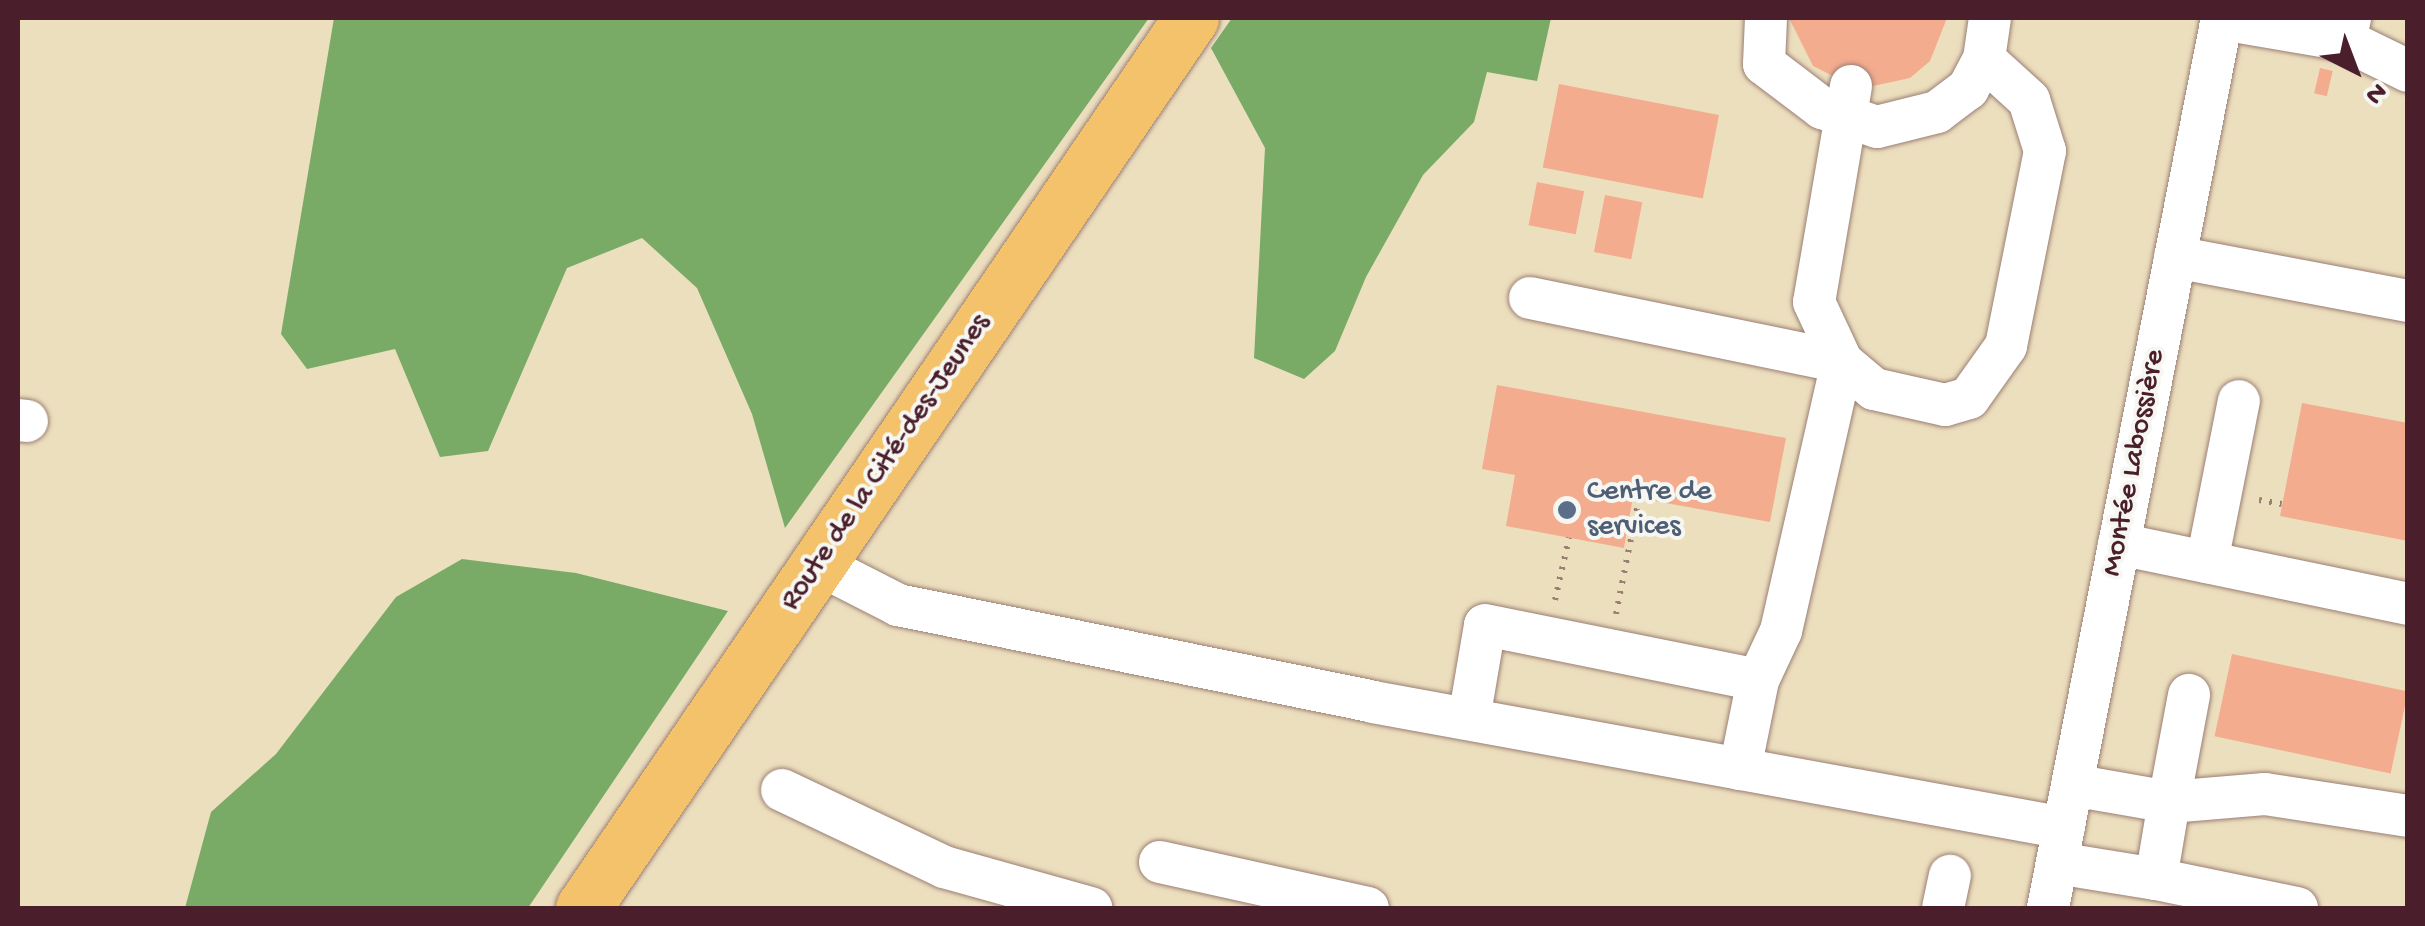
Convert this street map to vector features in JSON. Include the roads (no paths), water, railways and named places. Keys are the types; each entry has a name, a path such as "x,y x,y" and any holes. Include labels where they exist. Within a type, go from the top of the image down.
{"main road":[{"name":"Route de la Cité-des-Jeunes","path":"593,905 818,564 1191,18"}],"street":[{"path":"1766,18 1764,64 1850,104 1877,127 1936,112 1968,89 1984,59 1990,18"},
{"path":"2222,18 2348,29 2408,71"},
{"name":"Montée Labossière","path":"2048,908 2222,18"},
{"path":"1850,104 1814,302 1842,362 1874,389 1945,405 1969,398 2006,346 2045,152 2030,100 1984,59"},
{"path":"2175,257 2408,301"},
{"path":"1530,298 1842,362"},
{"path":"1740,768 1758,680 1781,631 1842,362"},
{"path":"2207,562 2239,401"},
{"path":"2119,544 2408,604"},
{"path":"818,564 898,605 1469,719 1740,768 2060,846 2156,879 2298,908"},
{"path":"1469,719 1486,625 1758,680"},
{"path":"2156,879 2189,695"},
{"path":"2072,785 2170,802 2264,794 2408,816"},
{"path":"782,790 944,866 1091,908"},
{"path":"1160,862 1368,908"}],"place":[{"name":"Centre de services","path":"1567,510"}]}
